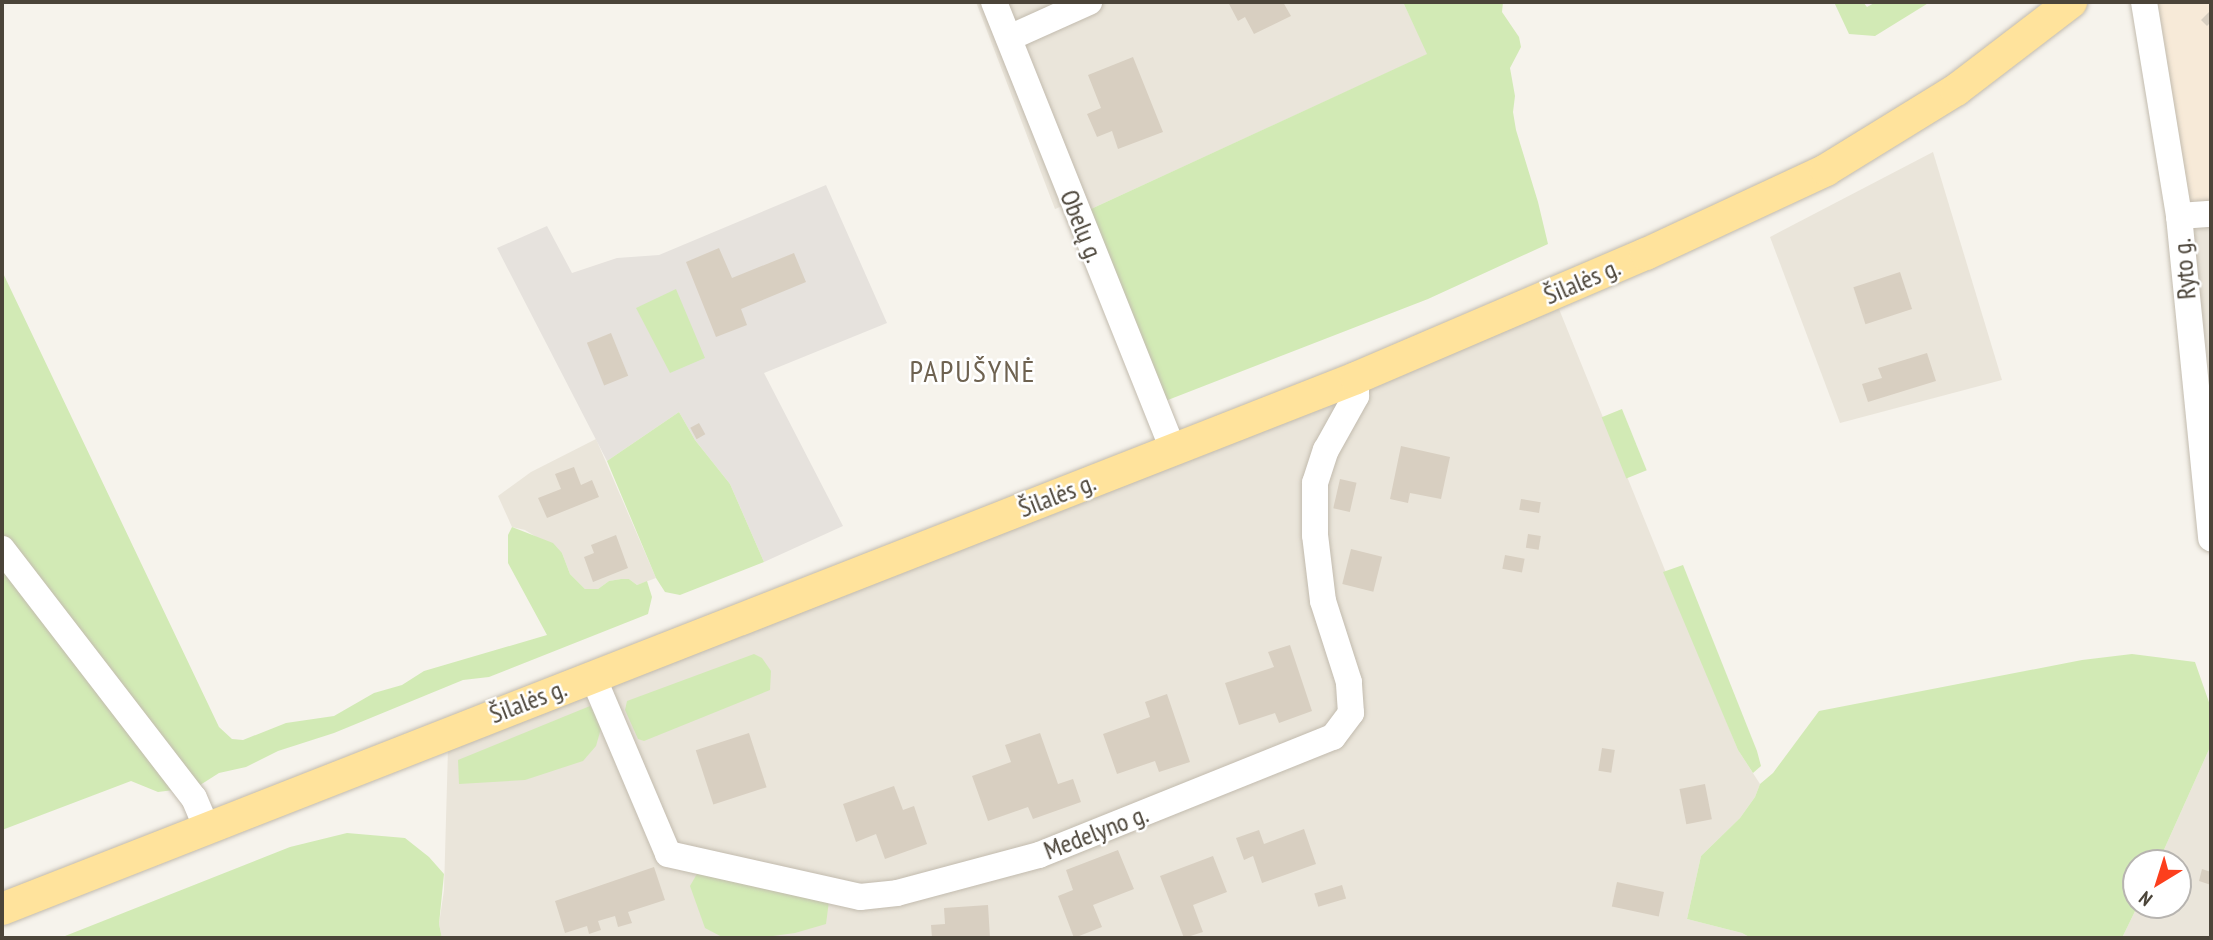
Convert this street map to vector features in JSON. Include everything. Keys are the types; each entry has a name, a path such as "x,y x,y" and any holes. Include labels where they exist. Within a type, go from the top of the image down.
{"main road":[{"name":"Šilalės g.","path":"2,909 1356,378 1646,254 1826,170 1956,90 2071,2"}],"street":[{"name":"Obelų g.","path":"995,2 1173,449"},
{"path":"1009,38 1089,2"},
{"name":"Ryto g.","path":"2144,2 2179,216 2211,538"},
{"path":"2179,216 2211,214"},
{"name":"Medelyno g.","path":"593,677 668,854 860,897 897,893 1039,855 1333,737 1351,713 1349,682 1323,601 1315,535 1315,483 1326,450 1356,396 1356,378"},
{"path":"2,549 194,798 207,828"}],"shaded area":[{"path":"976,2 1403,2 1428,54 1078,215 1072,202 1055,209"},
{"path":"2158,2 2211,2 2211,214 2191,215"},
{"path":"1933,152 2002,380 1840,423 1770,237"},
{"path":"826,185 887,323 764,373 843,526 764,562 730,484 695,440 679,412 607,461 497,248 547,226 572,273 617,258 659,255"},
{"path":"2211,214 2211,389 2191,215"},
{"path":"1559,309 1738,750 1760,784 1755,797 1740,818 1701,856 1687,919 1742,933 1751,938 442,938 439,924 444,890 448,748 747,634"},
{"path":"596,439 656,578 637,585 629,579 621,579 609,581 598,589 585,589 570,574 562,553 525,530 512,527 498,496 531,472"},
{"path":"2211,745 2211,938 2122,938 2131,919 2192,919 2192,849 2164,849"}],"green space":[{"path":"1403,2 1503,2 1502,12 1519,37 1521,47 1510,68 1515,96 1513,112 1516,130 1548,244 1428,299 1155,405 1078,215 1427,54"},
{"path":"1834,2 1863,2 1867,7 1876,2 1930,2 1875,36 1849,34"},
{"path":"2,271 219,727 232,739 243,740 286,723 334,716 374,693 402,685 424,671 547,635 508,563 508,535 512,527 553,543 562,553 570,574 585,589 598,589 609,581 621,579 629,579 637,585 647,581 652,597 648,614 489,677 463,680 334,733 278,751 246,767 219,773 197,787 158,792 131,781 2,830"},
{"path":"676,289 705,358 670,373 636,308"},
{"path":"1622,409 1647,470 1626,478 1602,417"},
{"path":"679,412 695,440 730,484 764,562 680,595 665,592 656,578 607,461"},
{"path":"1683,565 1757,751 1761,766 1753,773 1738,750 1663,572"},
{"path":"754,654 762,658 771,671 770,690 644,741 638,739 625,710 627,701"},
{"path":"2132,654 2195,662 2211,708 2211,745 2164,849 2122,849 2122,919 2131,919 2122,938 1751,938 1742,933 1687,919 1701,856 1740,818 1755,797 1760,784 1773,773 1819,711 2082,660"},
{"path":"590,706 602,725 596,746 583,761 525,780 459,784 458,760"},
{"path":"347,833 405,838 429,857 444,874 439,924 442,938 60,938 290,847"},
{"path":"698,872 829,901 826,924 795,933 759,938 724,938 705,928 690,886"}],"building":[{"path":"1228,2 1283,2 1291,16 1254,34 1245,17 1238,21"},
{"path":"2209,12 2211,22 2207,26 2201,20"},
{"path":"1133,57 1163,132 1118,149 1112,131 1097,137 1087,114 1101,108 1088,75"},
{"path":"719,248 732,278 794,253 806,282 741,309 747,325 716,337 686,262"},
{"path":"1900,272 1912,309 1865,324 1853,287"},
{"path":"611,333 628,376 604,385 587,343"},
{"path":"1927,353 1936,381 1868,402 1862,384 1882,378 1878,368"},
{"path":"699,423 705,434 697,439 690,428"},
{"path":"1401,446 1450,457 1441,499 1410,493 1408,503 1390,499"},
{"path":"574,467 581,485 592,480 599,497 547,518 538,498 561,489 555,474"},
{"path":"1340,479 1357,483 1350,512 1333,508"},
{"path":"1521,499 1541,502 1539,513 1519,510"},
{"path":"1528,534 1541,536 1539,550 1526,548"},
{"path":"616,535 628,568 593,582 584,557 594,553 591,545"},
{"path":"1351,549 1382,557 1373,592 1342,584"},
{"path":"1505,555 1525,559 1522,573 1502,569"},
{"path":"1290,645 1312,711 1279,723 1275,713 1239,725 1225,683 1274,667 1268,652"},
{"path":"1167,694 1190,762 1159,772 1155,761 1117,774 1103,734 1150,717 1145,702"},
{"path":"749,733 767,787 713,805 696,750"},
{"path":"1040,733 1058,784 1073,779 1081,802 1033,819 1028,807 988,821 972,776 1011,762 1005,745"},
{"path":"1602,748 1615,750 1611,773 1598,771"},
{"path":"1705,784 1712,819 1686,824 1679,789"},
{"path":"894,786 903,810 914,806 927,844 885,859 876,834 856,842 843,804"},
{"path":"1304,829 1316,864 1262,883 1253,856 1244,860 1236,838 1259,830 1264,844"},
{"path":"1118,850 1134,889 1093,905 1102,927 1074,938 1058,896 1073,890 1066,870"},
{"path":"1213,856 1227,892 1193,905 1203,932 1184,938 1160,876"},
{"path":"654,867 665,900 628,912 632,923 618,927 615,916 598,921 601,930 589,934 587,926 565,933 555,901"},
{"path":"2202,869 2211,872 2211,885 2199,881"},
{"path":"1617,882 1664,892 1659,916 1612,906"},
{"path":"1342,885 1346,898 1318,907 1314,893"},
{"path":"988,905 990,938 932,938 931,925 945,924 944,908"}],"district":[{"name":"PAPUŠYNĖ","path":"973,371"}]}
